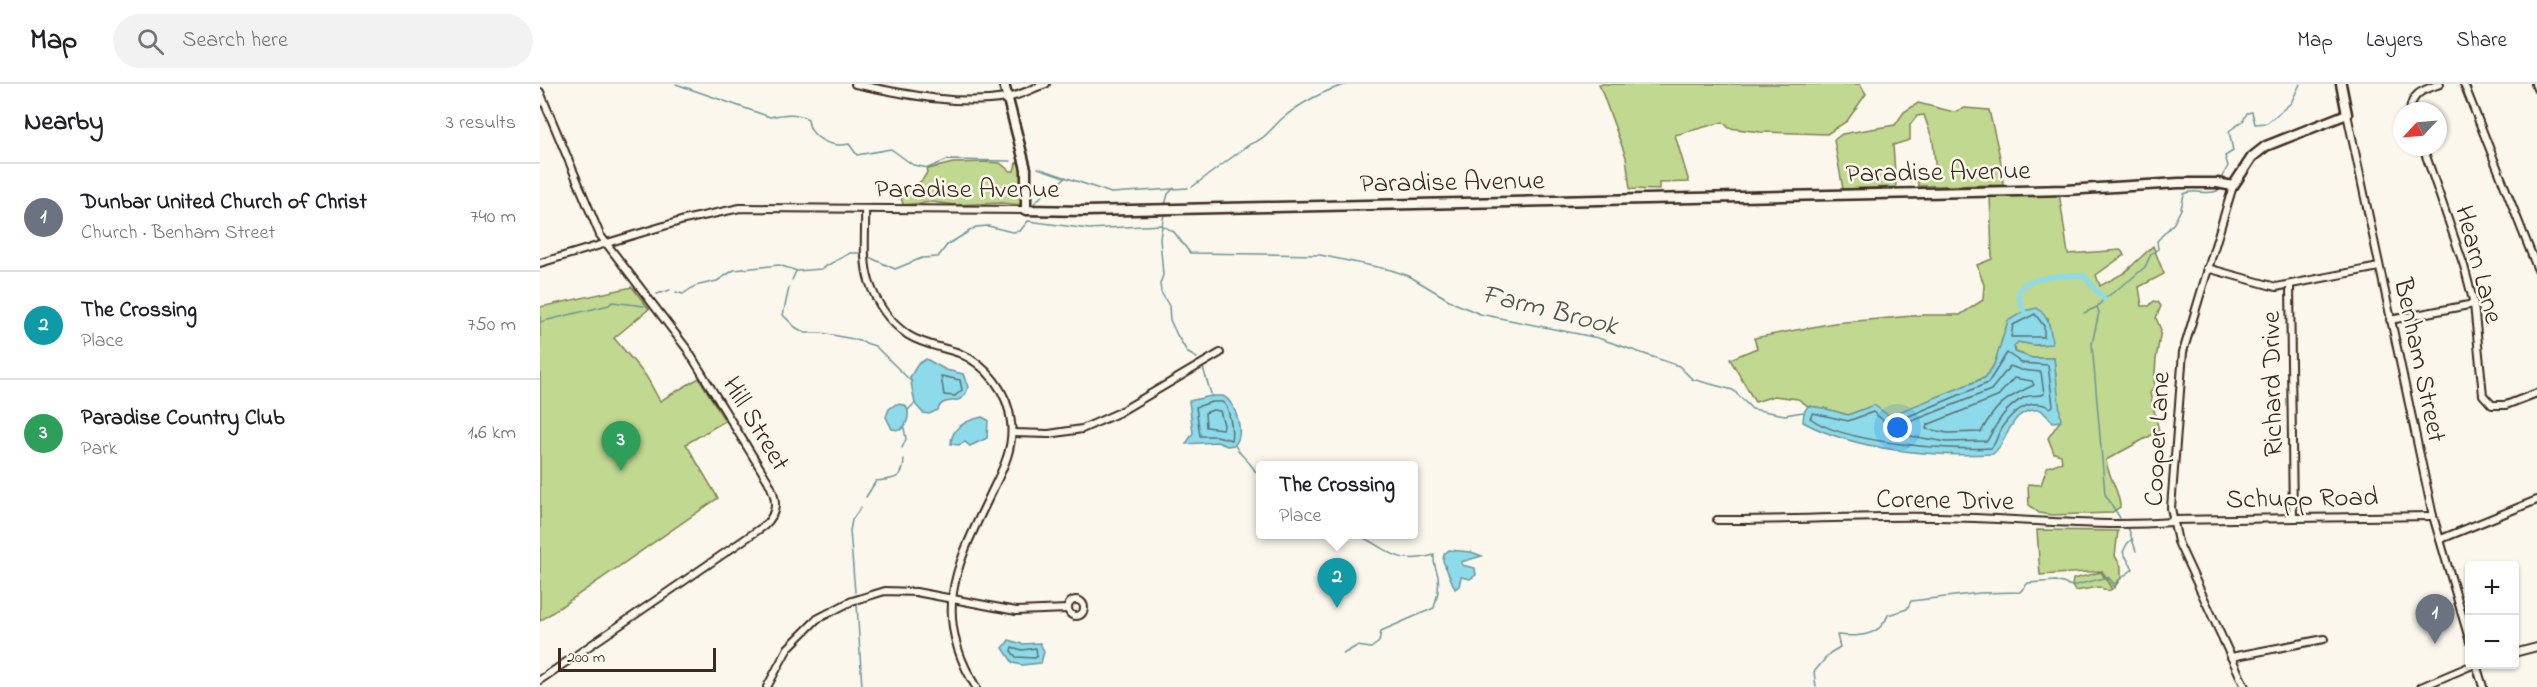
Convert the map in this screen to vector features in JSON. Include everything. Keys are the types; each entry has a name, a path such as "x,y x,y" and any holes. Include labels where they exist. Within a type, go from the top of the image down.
{"street":[{"path":"855,84 886,87 924,97 968,100 1007,98 1046,84"},
{"path":"1004,84 1026,169 1026,210"},
{"name":"Benham Street","path":"2341,84 2433,516 2465,627"},
{"path":"2411,102 2419,92 2440,84"},
{"path":"2464,84 2537,268"},
{"path":"2535,84 2537,89"},
{"name":"Hill Street","path":"540,92 597,229 699,366 771,485 776,506 774,515 764,526 540,680"},
{"path":"2233,186 2252,157 2266,146 2347,114"},
{"name":"Hearn Lane","path":"2426,156 2464,266 2474,304 2484,395 2492,405 2506,405 2537,393"},
{"name":"Paradise Avenue","path":"540,263 606,242 726,210 760,208 1174,210 1433,201 2055,190 2179,183 2217,183 2233,186"},
{"name":"Cooper Lane","path":"2233,186 2187,336 2181,369 2171,489 2172,521 2178,542 2245,687"},
{"path":"866,209 867,273 882,309 907,334 921,342 959,354 983,368 1004,396 1010,412 1012,433 1006,460 958,567 952,599 955,639 964,666 976,687"},
{"path":"2207,268 2264,285 2290,285 2379,267"},
{"name":"Richard Drive","path":"2290,285 2293,518"},
{"path":"2390,320 2474,304"},
{"path":"1012,433 1049,434 1082,429 1118,413 1220,353"},
{"path":"2441,539 2537,500"},
{"name":"Corene Drive","path":"1717,520 1917,516 2046,522 2172,521"},
{"name":"Schupp Road","path":"2172,521 2433,516"},
{"path":"767,687 788,648 817,619 852,601 885,591 916,592 1016,611 1068,609"},
{"path":"2231,657 2324,639"},
{"path":"2519,651 2537,647"},
{"path":"2421,687 2465,668"},
{"path":"2477,669 2482,687"}],"green space":[{"path":"1599,84 1860,84 1866,94 1847,121 1827,134 1760,132 1729,128 1723,122 1675,135 1689,182 1659,183 1659,190 1630,189 1626,157"},
{"path":"1918,103 1954,112 1965,108 1989,110 2000,157 2003,185 1918,186 1917,175 1936,173 1933,141 1924,115 1917,116 1910,125 1910,140 1893,145 1896,187 1843,189 1834,140 1842,134 1895,125 1904,112"},
{"path":"1021,162 1022,205 1001,203 955,205 932,202 903,205 898,186 917,184 923,179 928,169 953,163 1000,163 1010,171 1014,171 1016,163"},
{"path":"2059,192 2068,254 2121,250 2124,255 2096,275 2100,286 2124,273 2153,246 2164,274 2139,287 2142,306 2149,306 2154,301 2161,306 2156,318 2161,330 2154,386 2150,393 2159,431 2106,460 2120,507 2111,513 2051,515 2039,513 2029,505 2028,484 2041,485 2047,467 2062,462 2061,455 2054,453 2048,438 2060,421 2054,358 2032,358 2016,352 2014,346 2018,342 2034,345 2052,344 2048,319 2028,310 2008,321 1994,365 1986,377 1899,413 1885,415 1874,405 1848,415 1808,406 1798,399 1774,396 1755,402 1730,359 1757,348 1754,338 1834,323 1923,315 1960,315 1983,300 1984,285 1977,265 1992,259 1990,193"},
{"path":"632,287 649,309 614,338 646,376 660,401 699,378 725,421 686,444 718,498 540,621 540,307"},
{"path":"2037,530 2118,531 2115,556 2121,566 2121,578 2114,588 2102,571 2040,575"},
{"path":"2101,572 2112,589 2108,591 2099,587 2075,591 2072,586 2073,579"}],"water":[{"path":"2037,308 2049,323 2052,344 2034,345 2018,342 2014,346 2015,352 2032,358 2054,358 2061,421 2053,422 2041,410 2030,410 2016,419 1993,454 1970,455 1921,453 1871,446 1824,432 1803,422 1804,412 1808,406 1848,415 1874,405 1889,416 1985,378 1994,365 2008,321 2024,311"},
{"path":"926,359 946,370 963,374 968,387 962,398 944,402 938,410 929,414 923,413 915,404 910,377 918,364"},
{"path":"1223,396 1232,405 1239,427 1238,441 1234,445 1227,446 1217,442 1186,444 1193,433 1189,401"},
{"path":"896,404 905,405 908,411 907,422 900,430 892,429 886,417 889,409"},
{"path":"982,417 988,420 987,438 970,446 965,442 959,445 951,444 954,433 961,425"},
{"path":"1449,550 1471,552 1482,556 1461,562 1462,565 1475,568 1476,575 1470,579 1461,577 1459,586 1455,589 1443,561 1444,554"},
{"path":"1009,640 1022,644 1040,643 1044,652 1041,663 1022,665 1013,663 1003,648"}],"waterway":[{"path":"676,84 770,117 799,115 808,119 812,131 822,140 828,143 849,144 857,155 891,149 913,165 928,168 947,160 1011,161"},
{"path":"1192,187 1264,136 1298,107 1322,93 1348,84"},
{"path":"2220,180 2228,166 2225,156 2233,151 2229,131 2243,121 2247,113 2252,112 2255,124 2267,123 2291,103 2300,84"},
{"path":"1038,168 1111,193 1188,188"},
{"path":"1033,205 1066,177"},
{"path":"1165,205 1168,194 1174,188"},
{"name":"Farm Brook","path":"2084,313 2097,307 2145,267 2151,254 2158,249 2157,241 2174,223 2181,209 2184,194 2188,192 2208,193 2217,191 2219,188"},
{"path":"1164,214 1160,238 1163,275 1160,284 1161,292 1169,306 1170,320 1177,335 1188,353 1197,358"},
{"name":"Farm Brook","path":"871,258 895,269 922,258 938,257 947,245 976,227 988,226 1012,232 1020,231 1028,221 1089,229 1161,225 1174,232 1190,253 1320,255 1391,270 1409,276 1454,303 1480,314 1598,338 1679,366 1692,379 1733,390 1752,409 1785,415 1803,412"},
{"path":"676,292 683,294 695,286 717,281 734,270 779,265 797,271 821,269 850,253 860,253"},
{"path":"792,280 796,271"},
{"path":"2024,311 2019,295 2022,287 2047,277 2084,276 2104,299"},
{"path":"789,288 783,315 795,327 805,333 822,333 875,346 912,382"},
{"path":"657,294 670,290"},
{"path":"540,322 609,305 612,302 644,306"},
{"path":"2097,307 2099,312 2092,344 2105,494 2120,518"},
{"path":"1203,368 1212,397"},
{"path":"908,410 915,403"},
{"path":"902,448 906,439 904,428"},
{"path":"1235,445 1256,471"},
{"path":"866,497 876,481 892,479 900,475 904,459"},
{"path":"855,592 850,531 852,520 861,507"},
{"path":"2128,527 2136,551"},
{"path":"1343,654 1357,646 1371,648 1379,642 1381,631 1434,608 1438,588 1434,555 1421,558 1401,557 1365,539"},
{"path":"1816,687 1814,672 1830,653 1840,647 1837,635 1852,636 1874,632 1888,615 1907,609 1911,601 1980,593 2020,592 2028,583 2056,581 2072,586 2108,577 2114,584 2133,569 2123,552 2132,539"},
{"path":"857,604 862,687"}],"place":[{"name":"Paradise Country Club","path":"621,471"},
{"name":"The Crossing","path":"1337,608"},
{"name":"Dunbar United Church of Christ","path":"2435,644"}]}
